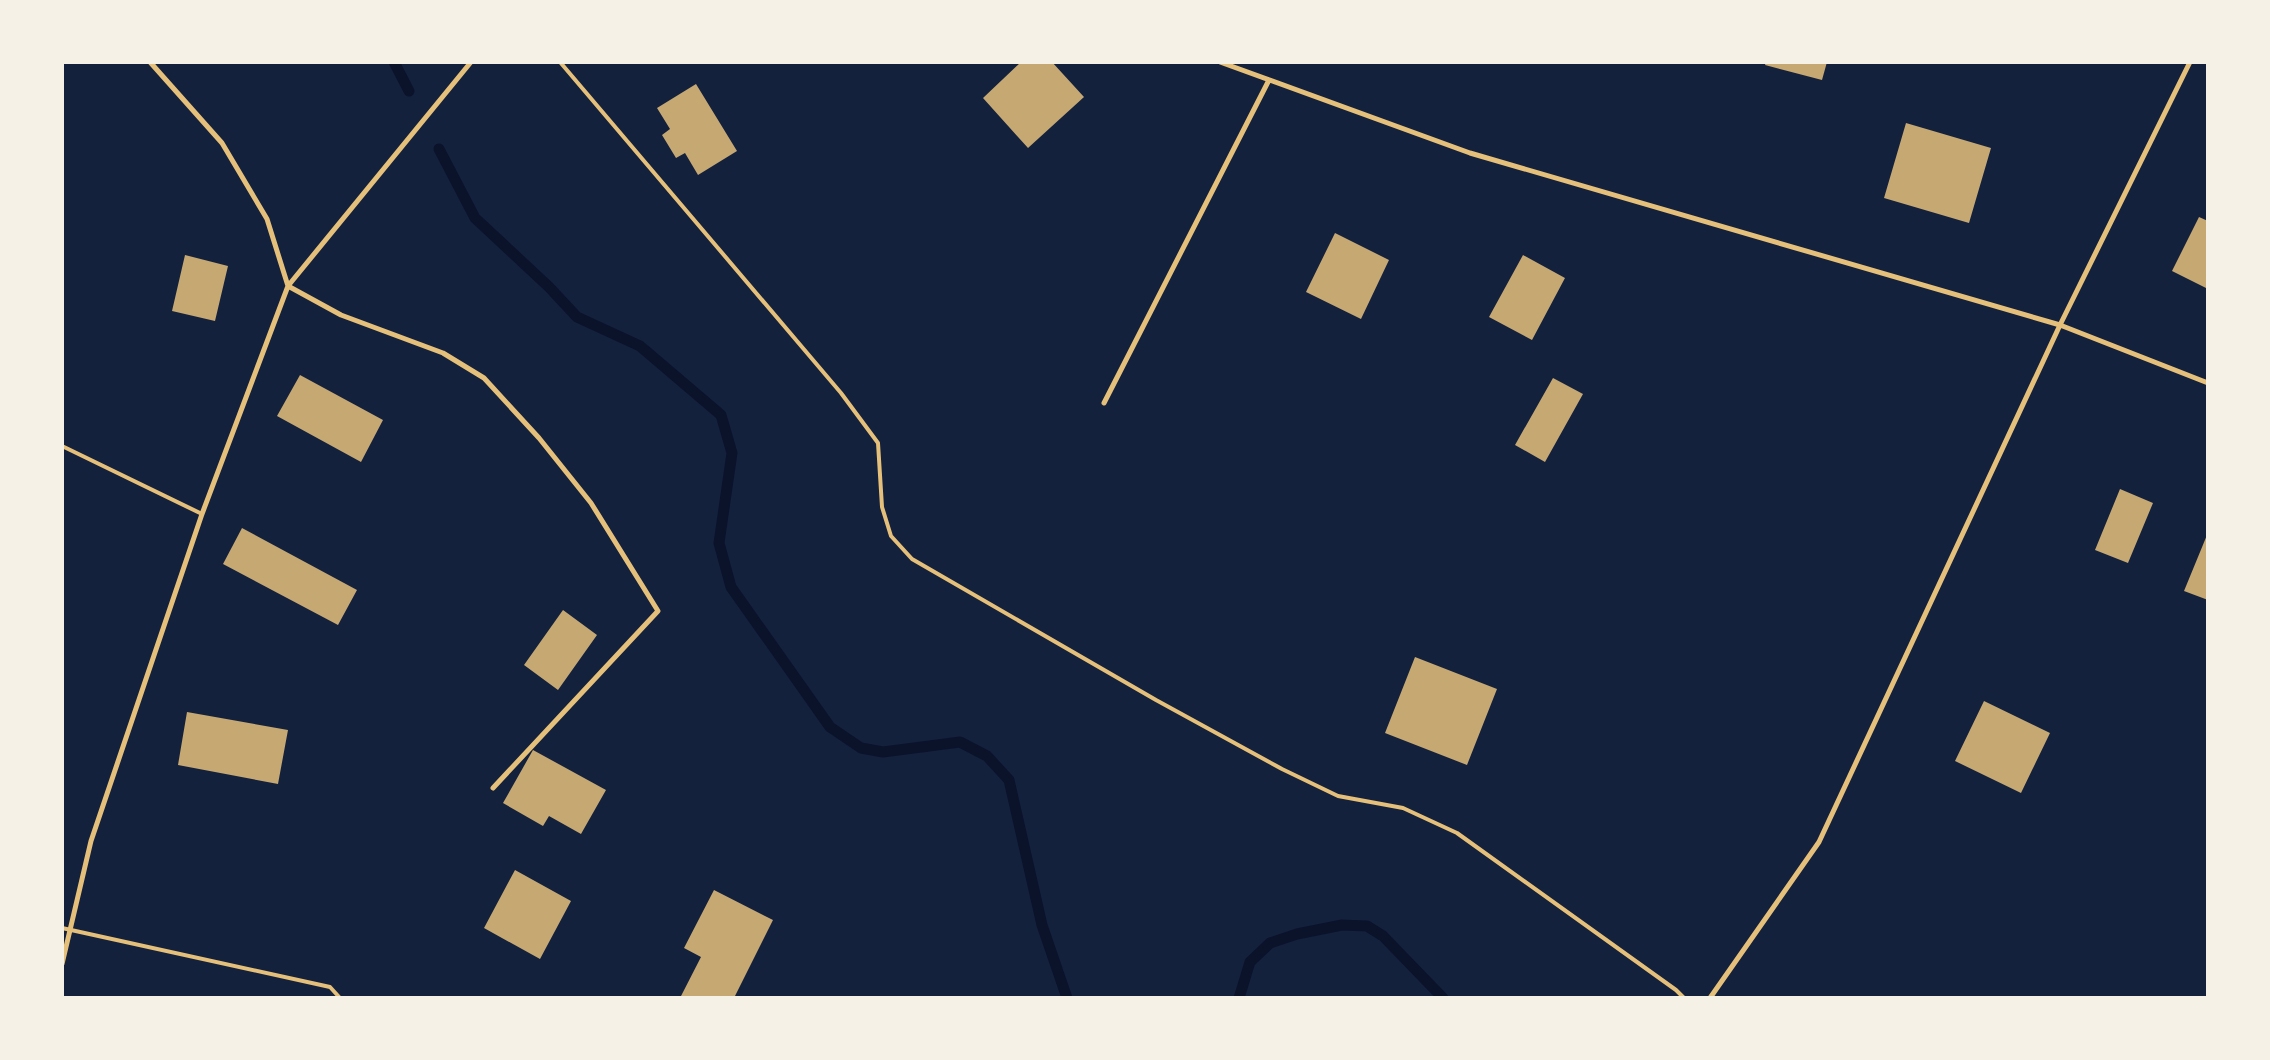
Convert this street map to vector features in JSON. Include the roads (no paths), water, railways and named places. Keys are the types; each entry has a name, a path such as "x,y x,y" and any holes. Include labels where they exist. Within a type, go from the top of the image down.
{"street":[{"path":"150,62 222,144 267,219 288,286 341,315 443,353 484,378 539,438 591,503 658,611 493,788"},
{"path":"62,964 92,841 202,514 288,286 471,62"},
{"path":"1220,62 1470,153 2060,325 2208,383"},
{"path":"1710,998 1819,842 2060,325 2190,62"},
{"path":"1104,403 1269,80"}],"lane":[{"path":"560,62 841,393 878,443 882,507 886,522 891,536 912,559 1156,700 1282,769 1338,796 1403,808 1457,833 1676,990 1684,998"},
{"path":"62,446 202,514"},
{"path":"62,928 330,987 340,998"}],"waterway":[{"path":"394,62 409,91"},
{"path":"439,149 475,218 549,287 577,317 640,346 721,415 732,453 719,543 731,587 830,727 861,748 883,752 960,742 987,756 1009,780 1042,925 1067,998"},
{"path":"1239,998 1250,962 1270,943 1297,934 1342,925 1367,926 1383,936 1443,998"}]}
